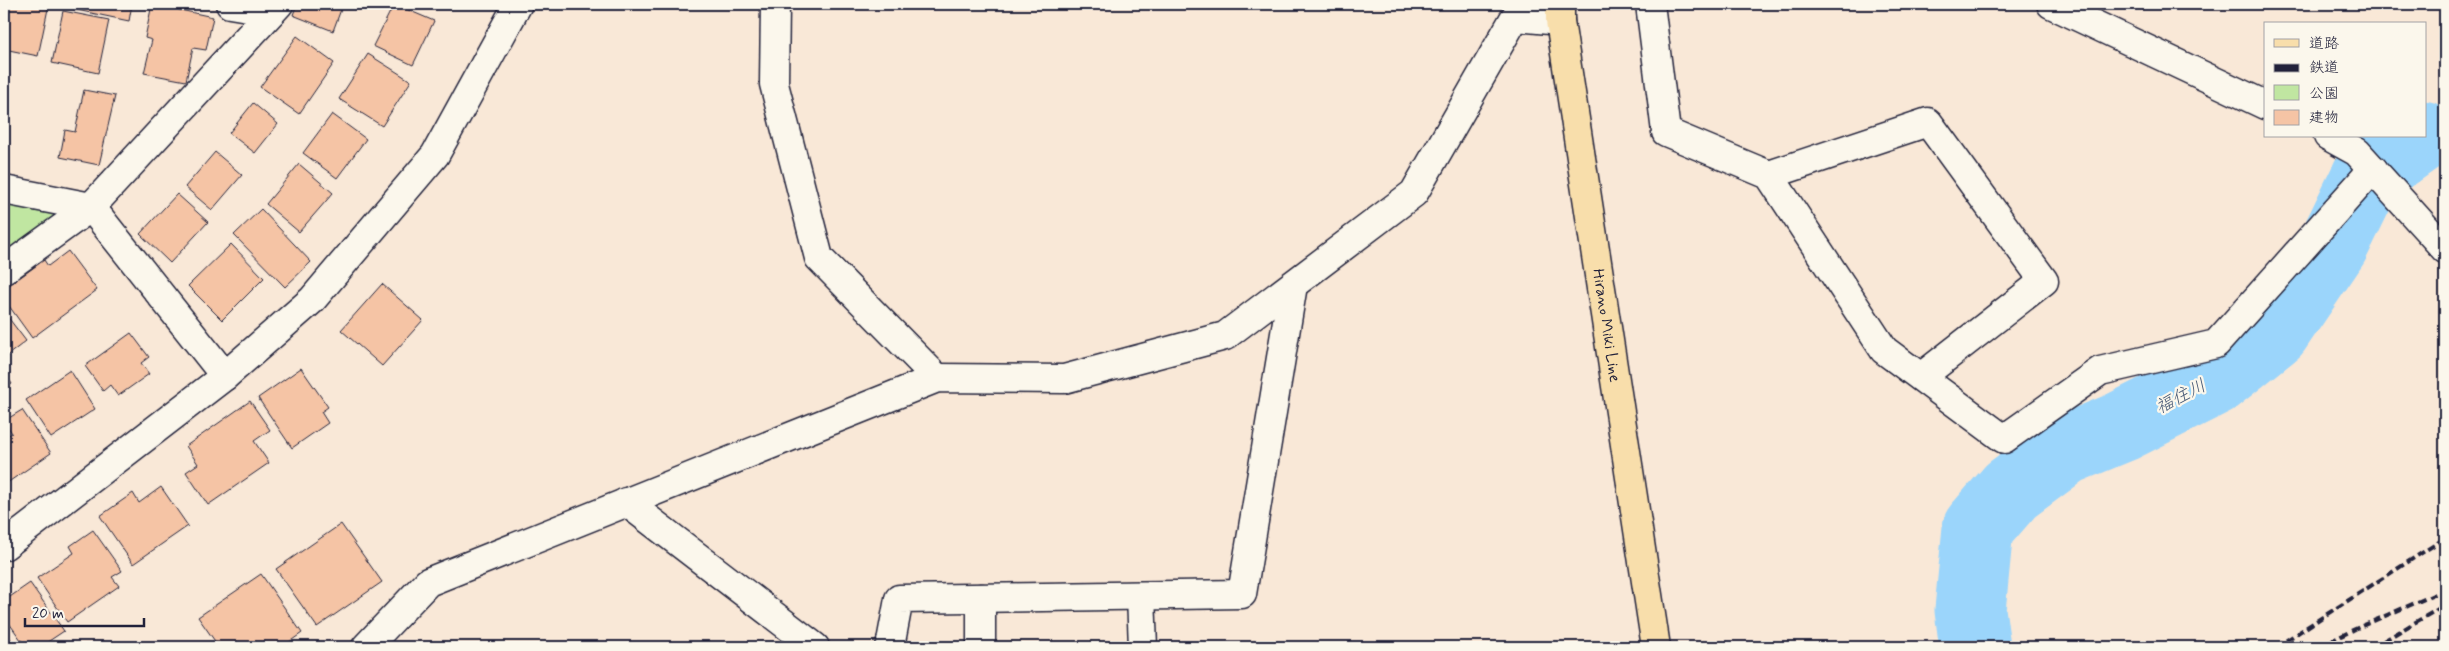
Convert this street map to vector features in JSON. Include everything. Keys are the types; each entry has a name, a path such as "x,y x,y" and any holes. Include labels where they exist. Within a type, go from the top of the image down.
{"main road":[{"name":"Hirano Miki Line","path":"1560,13 1656,647"}],"street":[{"path":"230,4 276,8"},
{"path":"4,546 225,376 312,300 435,155 518,4"},
{"path":"774,4 774,84 820,258 937,378"},
{"path":"1650,4 1666,132 1769,175 1884,350 2004,439 2100,371 2216,344 2373,169"},
{"path":"2051,4 2264,105"},
{"path":"4,270 91,207 276,8"},
{"path":"366,647 428,582 937,378 1064,379 1225,336 1414,193 1515,17 1560,13"},
{"path":"1769,175 1928,122 2044,281 1921,377"},
{"path":"2332,138 2357,152 2445,249"},
{"path":"4,190 91,207 225,376"},
{"path":"890,647 899,599 1242,594 1293,285"},
{"path":"626,502 815,647"},
{"path":"1141,596 1143,647"},
{"path":"981,598 981,647"}],"green space":[{"path":"4,190 91,207 4,270"}],"building":[{"path":"4,4 49,4 38,56 4,49"},
{"path":"73,4 132,4 129,21 72,9"},
{"path":"152,4 213,17 206,50 193,48 186,81 144,73 152,40 145,38"},
{"path":"297,4 343,4 333,31 293,15"},
{"path":"394,4 434,21 413,65 373,46"},
{"path":"63,11 109,20 98,73 52,63"},
{"path":"297,36 334,63 299,114 260,87"},
{"path":"368,54 411,81 382,126 339,99"},
{"path":"84,90 115,96 99,165 60,157 65,130 75,132"},
{"path":"253,103 278,124 255,153 229,133"},
{"path":"332,114 366,139 337,178 303,153"},
{"path":"215,152 242,175 212,210 185,187"},
{"path":"299,164 333,193 299,232 266,204"},
{"path":"177,194 208,222 170,263 140,234"},
{"path":"261,209 311,262 285,287 234,235"},
{"path":"231,244 264,278 222,320 188,286"},
{"path":"68,251 97,290 32,338 4,299 4,289 44,260 48,266"},
{"path":"382,284 423,320 382,366 341,330"},
{"path":"4,312 26,341 4,358"},
{"path":"131,333 149,357 141,363 149,374 118,396 110,385 103,391 85,366"},
{"path":"301,368 328,407 321,412 328,423 292,448 258,398"},
{"path":"70,370 95,409 51,438 26,400"},
{"path":"4,372 12,384 4,389"},
{"path":"250,401 270,430 254,441 269,463 208,505 186,472 198,464 186,446"},
{"path":"22,410 51,453 4,485 4,438 12,433 4,421"},
{"path":"161,487 188,526 133,564 100,516 133,493 139,503"},
{"path":"341,524 382,582 317,627 276,569"},
{"path":"93,530 122,571 112,577 119,586 67,622 37,578 74,553 70,546"},
{"path":"261,574 302,633 282,647 219,647 198,617"},
{"path":"30,583 64,631 40,647 26,647 4,616 4,601"},
{"path":"4,630 16,647 4,647"}],"waterway":[{"name":"福住川","path":"1975,647 1970,610 1978,528 2011,490 2065,450 2121,427 2214,380 2275,331 2334,244 2368,174 2419,138"}],"railway":[{"path":"2276,647 2445,538"},
{"path":"2319,647 2355,629 2445,590"},
{"path":"2373,647 2445,605"}]}
